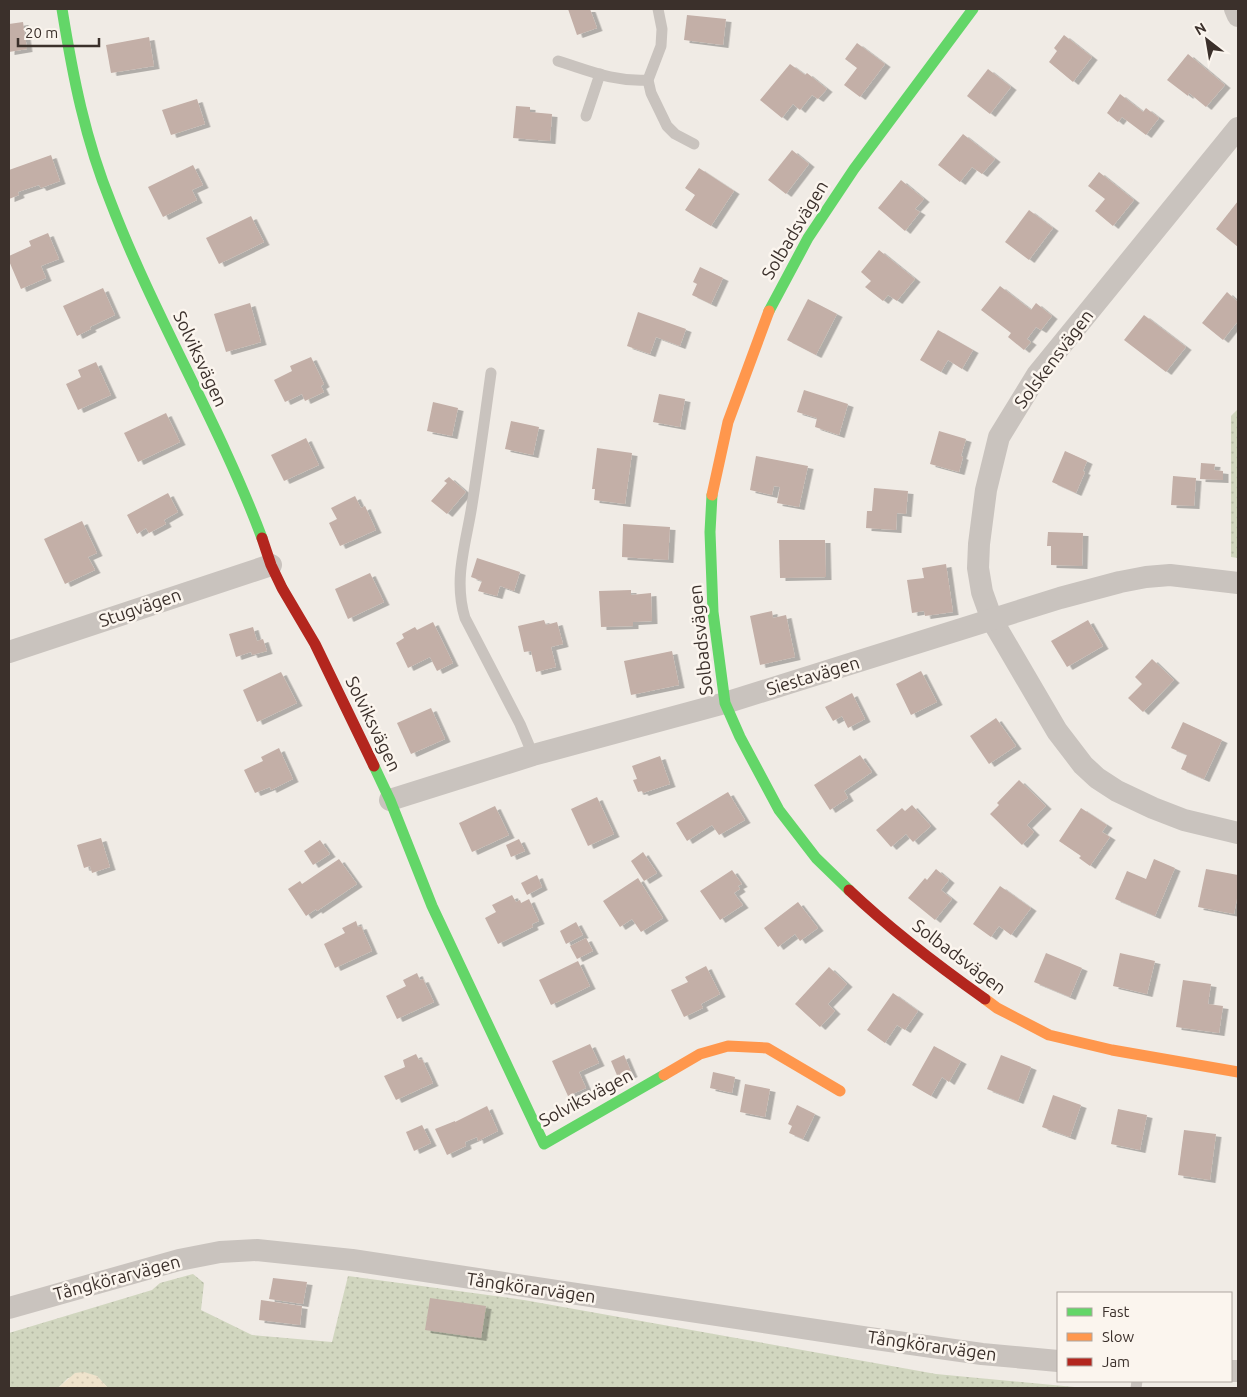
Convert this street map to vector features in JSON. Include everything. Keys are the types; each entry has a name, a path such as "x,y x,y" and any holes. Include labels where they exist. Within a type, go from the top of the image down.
{"street":[{"name":"Solviksvägen","path":"62,9 72,71 85,129 110,202 161,317 235,472 262,537 271,565 282,588 315,644 390,800 432,906 544,1144 700,1054 728,1046 767,1048 840,1092"},
{"name":"Solbadsvägen","path":"973,9 859,162 808,238 772,302 750,359 728,422 711,499 710,532 713,612 725,703 740,737 779,810 816,858 883,922 945,971 997,1008 1049,1035 1112,1050 1238,1072"},
{"path":"1235,9 1238,16"},
{"name":"Solskensvägen","path":"1238,128 1038,375 999,437 986,490 978,568 982,592 992,620 1057,731 1083,765 1097,778 1117,791 1153,808 1184,820 1238,833"},
{"name":"Stugvägen","path":"9,652 271,565"},
{"name":"Siestavägen","path":"390,800 533,755 725,703 1060,598 1146,577 1178,576 1238,583"},
{"name":"Tångkörarvägen","path":"9,1308 179,1260 220,1252 257,1250 352,1260 878,1339 982,1354 1057,1362"}],"lane":[{"path":"658,9 662,29 661,46 648,80 650,93 667,126 675,134 694,144"},
{"path":"558,61 628,81 648,80"},
{"path":"586,116 600,74"},
{"path":"491,373 468,531 460,565 461,604 465,618 520,724 533,755"}],"green space":[{"path":"1238,409 1238,558 1231,557 1231,416"},
{"path":"193,1274 204,1283 201,1310 252,1335 332,1342 348,1276 524,1300 936,1374 1085,1388 108,1388 97,1376 68,1378 58,1388 9,1388 9,1333 152,1290 160,1283"}],"sand":[{"path":"84,1372 97,1376 108,1388 58,1388 75,1373"}],"building":[{"path":"568,9 590,9 597,28 577,35"},
{"path":"687,15 726,19 723,45 684,40"},
{"path":"23,22 27,49 9,52 9,24"},
{"path":"1064,35 1092,57 1073,82 1049,62 1057,51 1054,48"},
{"path":"149,37 154,66 111,73 106,45"},
{"path":"857,43 885,64 860,97 844,85 857,68 845,59"},
{"path":"1188,54 1225,85 1206,107 1189,93 1188,96 1167,80"},
{"path":"790,64 805,75 807,73 827,89 818,99 812,95 800,110 793,104 782,118 760,100"},
{"path":"988,69 1011,87 990,114 967,96"},
{"path":"1120,94 1143,112 1146,108 1159,118 1146,135 1122,117 1118,122 1107,113"},
{"path":"197,99 205,124 171,135 162,110"},
{"path":"516,106 530,107 530,112 552,114 550,141 513,138"},
{"path":"963,134 995,159 982,174 972,167 960,182 938,165"},
{"path":"792,150 809,164 786,194 768,180"},
{"path":"51,155 60,181 41,188 39,185 18,192 19,195 9,199 9,170"},
{"path":"193,165 203,185 192,190 197,200 163,217 148,187"},
{"path":"699,168 734,191 711,226 685,210 695,195 685,188"},
{"path":"1099,172 1134,200 1113,226 1095,211 1105,199 1088,186"},
{"path":"901,180 924,199 915,209 920,212 905,231 878,208"},
{"path":"1238,201 1238,247 1216,229"},
{"path":"1029,210 1053,228 1029,260 1005,242"},
{"path":"251,216 264,242 219,264 206,238"},
{"path":"48,233 59,259 41,266 46,278 21,289 9,261 9,256 31,246 29,241"},
{"path":"879,250 915,279 897,301 888,295 883,301 865,287 871,281 861,272"},
{"path":"700,267 723,278 711,304 692,295 697,284 693,282"},
{"path":"1000,286 1031,310 1036,303 1052,316 1041,330 1036,327 1027,339 1031,342 1024,350 1008,337 1011,333 981,310"},
{"path":"103,288 115,315 90,327 91,329 77,336 63,306"},
{"path":"1227,292 1238,302 1238,321 1223,340 1202,323"},
{"path":"808,299 837,314 816,355 787,340"},
{"path":"250,303 261,342 226,352 214,314"},
{"path":"638,312 686,329 680,346 656,337 650,354 627,346"},
{"path":"1144,315 1186,347 1166,372 1124,340"},
{"path":"938,330 973,350 962,369 948,360 941,372 920,360"},
{"path":"311,357 324,384 321,386 324,392 305,401 302,394 285,402 274,380 292,371 290,366"},
{"path":"96,362 111,395 78,410 66,384 81,377 78,370"},
{"path":"804,390 848,404 839,435 815,427 817,418 797,412"},
{"path":"659,394 685,399 680,427 653,422"},
{"path":"433,402 458,408 452,436 427,431"},
{"path":"166,413 180,442 138,462 124,433"},
{"path":"511,421 539,427 533,455 505,449"},
{"path":"939,431 966,439 959,472 930,464"},
{"path":"306,438 319,465 284,481 271,455"},
{"path":"597,448 632,453 625,504 594,500 595,489 592,489"},
{"path":"1065,451 1087,461 1083,471 1085,472 1076,493 1052,482"},
{"path":"756,456 808,466 799,507 777,503 780,487 774,486 772,495 750,490"},
{"path":"1201,463 1215,464 1214,470 1223,471 1223,480 1200,479"},
{"path":"1173,476 1196,478 1194,506 1171,505"},
{"path":"449,477 466,492 447,514 431,501 447,483 444,481"},
{"path":"874,488 908,491 906,514 897,513 896,530 866,528 867,511 872,511"},
{"path":"168,493 178,512 164,520 166,524 149,533 146,528 137,534 127,515"},
{"path":"355,496 361,508 365,506 376,530 340,546 329,523 337,519 331,508"},
{"path":"82,521 97,553 88,557 95,570 65,584 44,539"},
{"path":"623,524 670,527 668,560 622,557"},
{"path":"1048,532 1083,533 1082,566 1051,565 1051,546 1047,546"},
{"path":"779,540 825,540 826,577 780,578"},
{"path":"477,558 520,572 514,591 500,586 497,596 478,591 482,581 471,577"},
{"path":"946,564 953,612 925,616 924,611 912,613 907,580 924,578 922,568"},
{"path":"370,573 384,602 348,619 335,589"},
{"path":"631,590 631,595 651,593 652,621 633,622 633,626 601,627 599,591"},
{"path":"772,611 773,618 786,615 795,657 760,665 750,616"},
{"path":"544,620 546,625 557,622 563,644 551,647 556,667 536,672 531,651 524,652 518,626"},
{"path":"1088,620 1103,646 1067,667 1051,641"},
{"path":"433,622 453,663 437,671 430,657 408,668 396,643 404,638 402,634 415,627 417,630"},
{"path":"253,627 257,641 263,639 267,651 252,655 251,652 236,657 229,634"},
{"path":"672,651 679,685 631,695 624,661"},
{"path":"1152,659 1174,680 1143,712 1128,698 1142,684 1135,677"},
{"path":"921,671 937,702 911,715 896,684"},
{"path":"281,672 297,703 257,722 243,690"},
{"path":"852,693 865,719 848,728 842,716 833,721 825,707"},
{"path":"431,708 445,739 411,754 397,723"},
{"path":"996,718 1016,746 989,764 970,736"},
{"path":"1183,722 1222,740 1204,779 1181,769 1187,755 1171,748"},
{"path":"279,748 293,779 271,790 270,787 255,793 244,770 263,761 261,757"},
{"path":"860,755 872,772 844,791 848,798 830,810 814,785"},
{"path":"660,756 670,784 643,793 642,791 638,792 633,780 637,779 632,766"},
{"path":"1019,780 1046,806 1027,825 1034,832 1022,845 990,814 999,805 997,803"},
{"path":"728,792 745,820 719,835 712,825 687,841 676,823"},
{"path":"597,797 614,834 588,846 571,809"},
{"path":"912,805 931,826 913,842 906,834 891,847 876,830 902,808 905,811"},
{"path":"495,806 509,835 472,852 459,823"},
{"path":"1081,808 1107,825 1102,832 1110,837 1090,866 1079,858 1081,856 1059,841"},
{"path":"101,838 110,867 92,873 90,866 84,868 77,845"},
{"path":"519,839 525,851 511,857 506,845"},
{"path":"320,840 330,854 313,865 304,851"},
{"path":"643,852 657,873 644,881 631,861"},
{"path":"339,859 357,884 317,911 316,909 306,916 288,889 300,881 302,884"},
{"path":"1154,859 1175,868 1155,916 1115,899 1127,871 1146,879"},
{"path":"936,869 949,880 941,890 952,899 935,920 908,898 925,878 927,880"},
{"path":"1206,869 1238,875 1238,893 1234,914 1198,907"},
{"path":"732,870 742,884 738,886 740,889 734,893 743,905 720,920 700,891"},
{"path":"537,875 542,887 527,895 521,883"},
{"path":"638,878 663,918 641,932 632,919 620,927 603,901"},
{"path":"1000,886 1031,908 1011,935 999,926 991,937 973,924"},
{"path":"512,895 516,902 520,900 521,903 529,899 539,921 532,924 533,927 498,944 485,918 496,912 492,905"},
{"path":"798,902 818,928 800,941 795,934 778,947 764,928"},
{"path":"356,921 358,927 361,926 372,951 335,968 324,944 345,933 342,928"},
{"path":"576,922 583,935 566,944 560,931"},
{"path":"586,938 593,951 577,959 570,946"},
{"path":"1046,953 1082,968 1070,997 1034,982"},
{"path":"1120,953 1155,961 1147,994 1113,986"},
{"path":"578,961 590,986 551,1005 539,980"},
{"path":"706,966 720,994 701,1004 703,1008 684,1017 671,990 688,982 685,977"},
{"path":"829,967 847,984 828,1004 835,1011 820,1027 795,1004"},
{"path":"417,973 420,980 423,979 434,1002 397,1019 386,996 406,986 403,980"},
{"path":"1183,980 1211,984 1208,1004 1223,1006 1219,1033 1176,1027"},
{"path":"893,993 918,1011 905,1030 897,1025 885,1043 867,1030"},
{"path":"590,1044 599,1063 579,1072 586,1088 568,1096 552,1061"},
{"path":"934,1046 961,1061 949,1082 942,1077 931,1096 912,1085"},
{"path":"416,1054 419,1060 422,1059 433,1083 396,1100 384,1076 405,1067 403,1060"},
{"path":"624,1055 632,1074 619,1080 611,1061"},
{"path":"1001,1055 1031,1067 1018,1101 987,1089"},
{"path":"713,1072 735,1077 732,1093 710,1088"},
{"path":"745,1084 770,1089 765,1117 740,1112"},
{"path":"1053,1095 1081,1105 1070,1137 1042,1127"},
{"path":"797,1105 815,1114 803,1139 789,1133 792,1126 788,1124"},
{"path":"487,1106 498,1131 478,1141 477,1137 465,1142 466,1146 447,1155 435,1129 455,1122"},
{"path":"1118,1109 1147,1115 1140,1150 1111,1144"},
{"path":"422,1125 431,1143 414,1151 406,1132"},
{"path":"1184,1130 1216,1134 1210,1180 1178,1175"},
{"path":"273,1278 307,1282 303,1304 269,1299"},
{"path":"430,1298 486,1306 481,1338 425,1330"},
{"path":"261,1300 302,1306 300,1325 259,1320"}],"traffic: fast":[{"path":"62,9 81,108 102,179 128,246 226,453 262,538"},
{"path":"769,311 808,238 854,169 973,9"},
{"path":"712,495 710,532 713,612 725,703 740,737 779,810 816,858 849,890"},
{"path":"374,766 390,800 432,906 544,1144 664,1075"}],"traffic: slow":[{"path":"712,495 728,422 769,311"},
{"path":"985,999 997,1008 1049,1035 1112,1050 1238,1072"},
{"path":"664,1075 700,1054 728,1046 767,1048 840,1091"}],"traffic: jam":[{"path":"262,538 271,565 282,588 315,644 374,766"},
{"path":"849,890 915,947 985,999"}]}
